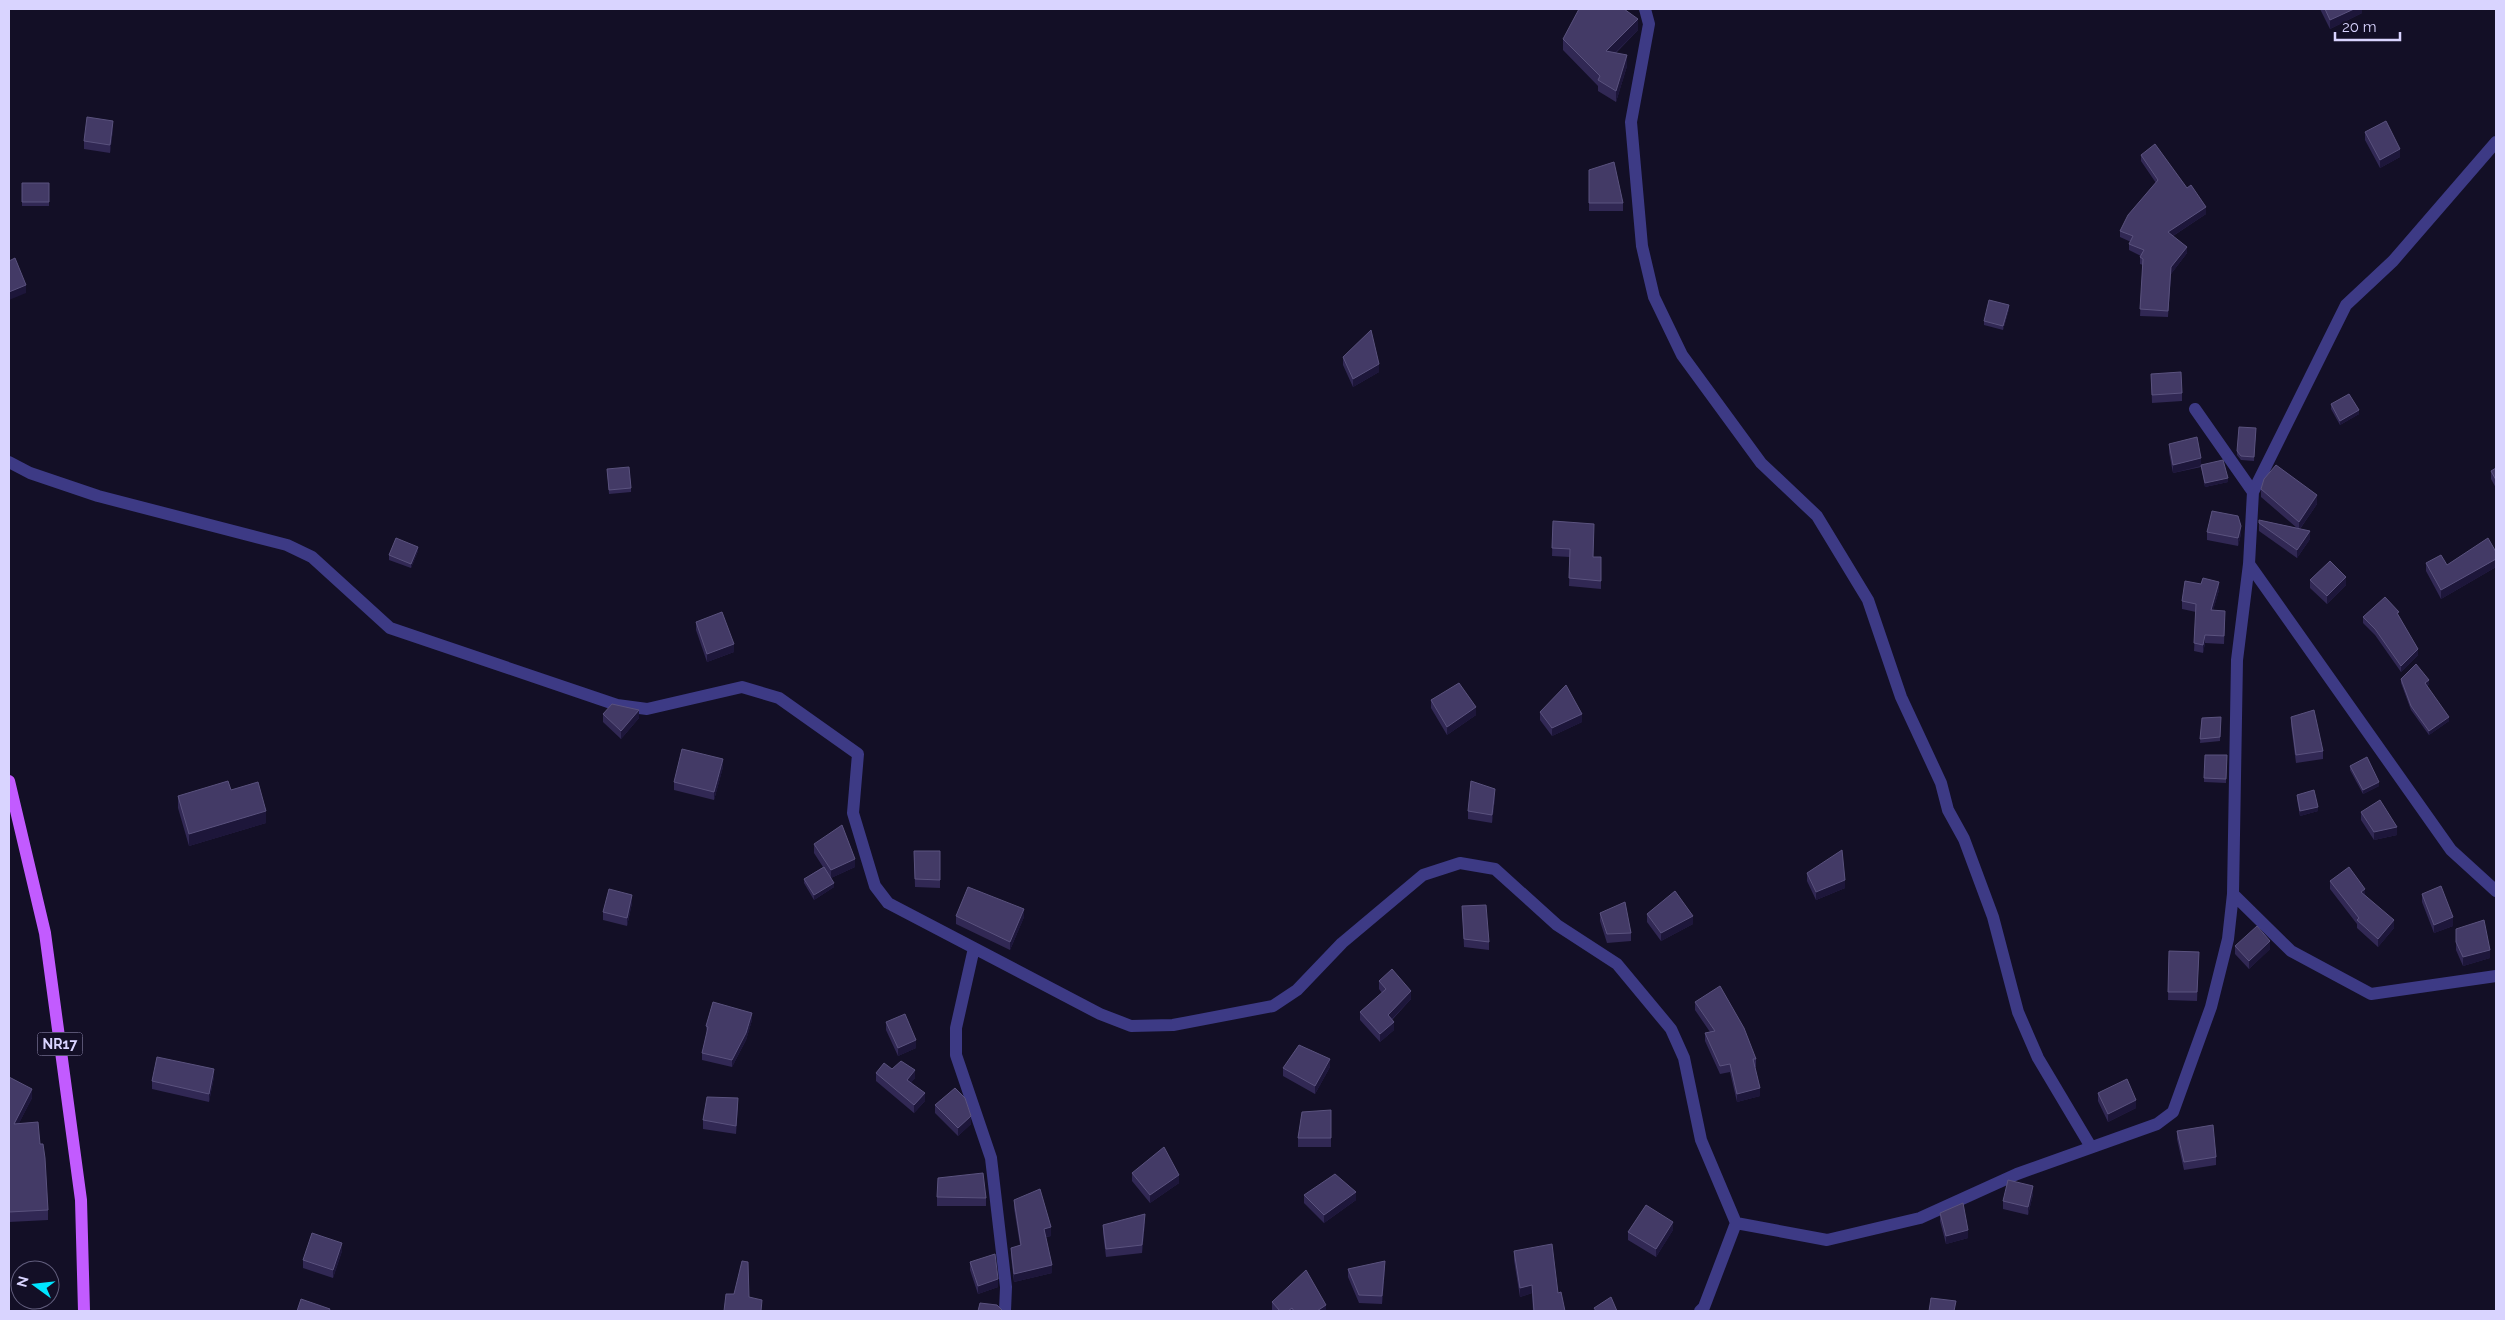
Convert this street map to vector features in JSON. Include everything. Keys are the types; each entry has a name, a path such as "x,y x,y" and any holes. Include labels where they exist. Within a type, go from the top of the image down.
{"main road":[{"name":"NR17","path":"9,781 44,933 81,1200 84,1311"}],"street":[{"path":"1645,9 1649,24 1631,122 1642,246 1654,297 1682,355 1761,463 1817,516 1868,600 1900,697 1941,783 1948,810 1964,839 1993,917 2018,1012 2038,1058 2091,1148"},
{"path":"1736,1223 1827,1240 1920,1218 2017,1174 2157,1124 2173,1112 2211,1007 2228,939 2233,894 2237,660 2248,564 2253,492 2346,305 2393,260 2496,142"},
{"path":"2195,409 2253,492"},
{"path":"9,462 30,473 98,496 287,545 312,557 390,628 617,704 647,709 742,687 779,698 858,754 853,813 875,886 888,902 1100,1014 1131,1026 1173,1025 1273,1006 1297,990 1342,943 1423,875 1460,862 1495,869 1557,924 1617,964 1671,1029 1684,1058 1701,1140 1736,1223 1704,1307 1700,1311"},
{"path":"2248,564 2451,850 2496,891"},
{"path":"2233,894 2290,951 2371,994 2496,976"},
{"path":"974,948 956,1028 956,1055 991,1158 1006,1287 1005,1311"}],"building":[{"path":"1579,9 1624,9 1638,19 1606,51 1627,55 1616,91 1598,80 1600,76 1563,39"},
{"path":"2325,9 2354,9 2330,20"},
{"path":"87,117 113,121 110,145 84,141"},
{"path":"2386,121 2400,149 2380,160 2365,132"},
{"path":"2155,144 2187,188 2191,185 2206,207 2168,232 2187,247 2171,267 2168,311 2140,309 2143,259 2140,257 2144,250 2129,244 2133,236 2120,231 2128,215 2158,180 2141,155"},
{"path":"1614,162 1623,203 1589,203 1589,170"},
{"path":"22,183 49,183 49,202 22,202"},
{"path":"15,258 26,285 9,292 9,261"},
{"path":"1989,300 2009,305 2003,326 1984,321"},
{"path":"1371,330 1379,364 1353,379 1343,357"},
{"path":"2181,372 2182,393 2152,395 2151,374"},
{"path":"2349,394 2359,410 2340,421 2331,404"},
{"path":"2239,427 2256,428 2254,457 2241,456 2237,451"},
{"path":"2197,437 2201,458 2173,465 2169,444"},
{"path":"2223,460 2228,478 2205,483 2201,465"},
{"path":"2276,465 2317,495 2299,522 2261,489 2264,479"},
{"path":"629,467 631,488 609,490 607,469"},
{"path":"2496,468 2496,480 2491,471"},
{"path":"2212,511 2238,516 2241,526 2238,538 2207,532"},
{"path":"2259,520 2310,531 2297,550 2259,523"},
{"path":"1553,521 1594,524 1593,557 1601,557 1601,581 1569,578 1570,549 1552,548"},
{"path":"396,538 418,547 411,564 389,555"},
{"path":"2488,538 2496,552 2496,559 2441,590 2426,563 2441,555 2447,565"},
{"path":"2330,561 2346,577 2327,596 2310,580"},
{"path":"2203,578 2219,582 2211,610 2225,611 2224,636 2205,635 2203,645 2194,643 2196,604 2182,601 2185,581 2201,584"},
{"path":"2385,597 2399,612 2397,613 2418,649 2401,666 2375,629 2363,617"},
{"path":"722,612 734,644 707,654 696,622"},
{"path":"2416,664 2429,680 2425,683 2449,717 2429,731 2411,706 2401,679"},
{"path":"1459,683 1476,707 1447,727 1431,700"},
{"path":"1566,685 1582,714 1552,728 1540,712"},
{"path":"612,704 639,710 621,731 603,714"},
{"path":"2314,710 2323,751 2296,755 2291,717"},
{"path":"2221,717 2220,737 2200,739 2202,718"},
{"path":"682,749 723,759 714,792 674,782"},
{"path":"2205,755 2227,755 2226,779 2204,778"},
{"path":"2367,757 2379,782 2363,790 2350,766"},
{"path":"228,781 231,790 258,782 266,811 189,834 178,796"},
{"path":"1471,781 1495,789 1492,815 1468,811"},
{"path":"2314,790 2318,807 2300,811 2297,795"},
{"path":"2380,800 2397,827 2374,832 2361,812"},
{"path":"842,825 855,859 831,870 814,844"},
{"path":"1842,850 1845,880 1816,892 1807,873"},
{"path":"914,851 940,851 940,880 915,879"},
{"path":"824,867 834,883 814,895 804,879"},
{"path":"2349,867 2365,889 2361,892 2394,920 2378,939 2357,920 2359,918 2330,881"},
{"path":"2441,886 2453,917 2434,925 2422,894"},
{"path":"968,887 1024,909 1010,942 956,916"},
{"path":"609,889 632,895 627,918 603,912"},
{"path":"1675,891 1693,916 1661,933 1647,914"},
{"path":"1625,902 1631,933 1607,934 1600,913"},
{"path":"1486,905 1489,942 1464,939 1462,906"},
{"path":"2484,920 2490,950 2463,957 2456,942 2456,929"},
{"path":"2257,926 2270,941 2249,961 2235,946"},
{"path":"2169,951 2199,952 2197,992 2168,992"},
{"path":"1392,969 1411,991 1388,1015 1394,1022 1380,1034 1360,1012 1386,989 1379,981"},
{"path":"1720,986 1744,1028 1756,1059 1753,1059 1760,1088 1737,1094 1730,1064 1720,1066 1705,1033 1715,1031 1695,1002"},
{"path":"713,1002 752,1013 746,1033 732,1060 702,1053 708,1027 706,1026"},
{"path":"905,1014 916,1040 898,1048 886,1022"},
{"path":"1299,1045 1330,1059 1315,1086 1283,1068"},
{"path":"157,1057 214,1069 209,1094 152,1081"},
{"path":"901,1061 915,1070 907,1080 925,1093 914,1105 876,1073 884,1063 892,1069"},
{"path":"9,1077 32,1089 14,1124 38,1122 40,1144 43,1144 45,1158 48,1210 9,1212"},
{"path":"2127,1079 2136,1100 2108,1114 2098,1093"},
{"path":"955,1088 965,1098 971,1116 958,1128 935,1105"},
{"path":"707,1097 738,1098 736,1126 703,1120"},
{"path":"1331,1110 1331,1138 1298,1138 1302,1112"},
{"path":"2213,1125 2216,1157 2184,1162 2177,1131"},
{"path":"1164,1147 1179,1175 1150,1195 1132,1173"},
{"path":"983,1173 986,1198 937,1197 938,1178"},
{"path":"1335,1174 1356,1192 1324,1215 1304,1195"},
{"path":"2008,1180 2033,1186 2028,1207 2003,1201"},
{"path":"1040,1189 1051,1227 1044,1229 1052,1265 1014,1274 1011,1248 1021,1245 1014,1200"},
{"path":"1963,1203 1968,1230 1946,1236 1940,1213"},
{"path":"1646,1205 1673,1222 1656,1249 1628,1232"},
{"path":"1145,1214 1142,1245 1106,1249 1103,1225"},
{"path":"312,1233 342,1243 333,1270 303,1260"},
{"path":"1552,1244 1558,1293 1561,1292 1565,1311 1534,1311 1532,1285 1520,1288 1514,1251"},
{"path":"995,1254 998,1279 978,1286 970,1262"},
{"path":"742,1261 748,1262 749,1297 762,1300 761,1311 724,1311 726,1294 734,1294"},
{"path":"1385,1261 1382,1296 1359,1295 1348,1269"},
{"path":"1306,1270 1326,1305 1317,1311 1294,1311 1292,1308 1288,1311 1280,1311 1272,1302"},
{"path":"1611,1297 1617,1311 1596,1311 1594,1308"},
{"path":"1931,1298 1956,1301 1954,1311 1929,1311"},
{"path":"301,1299 330,1309 329,1311 297,1311"},
{"path":"980,1303 997,1305 1002,1311 978,1311"}]}
